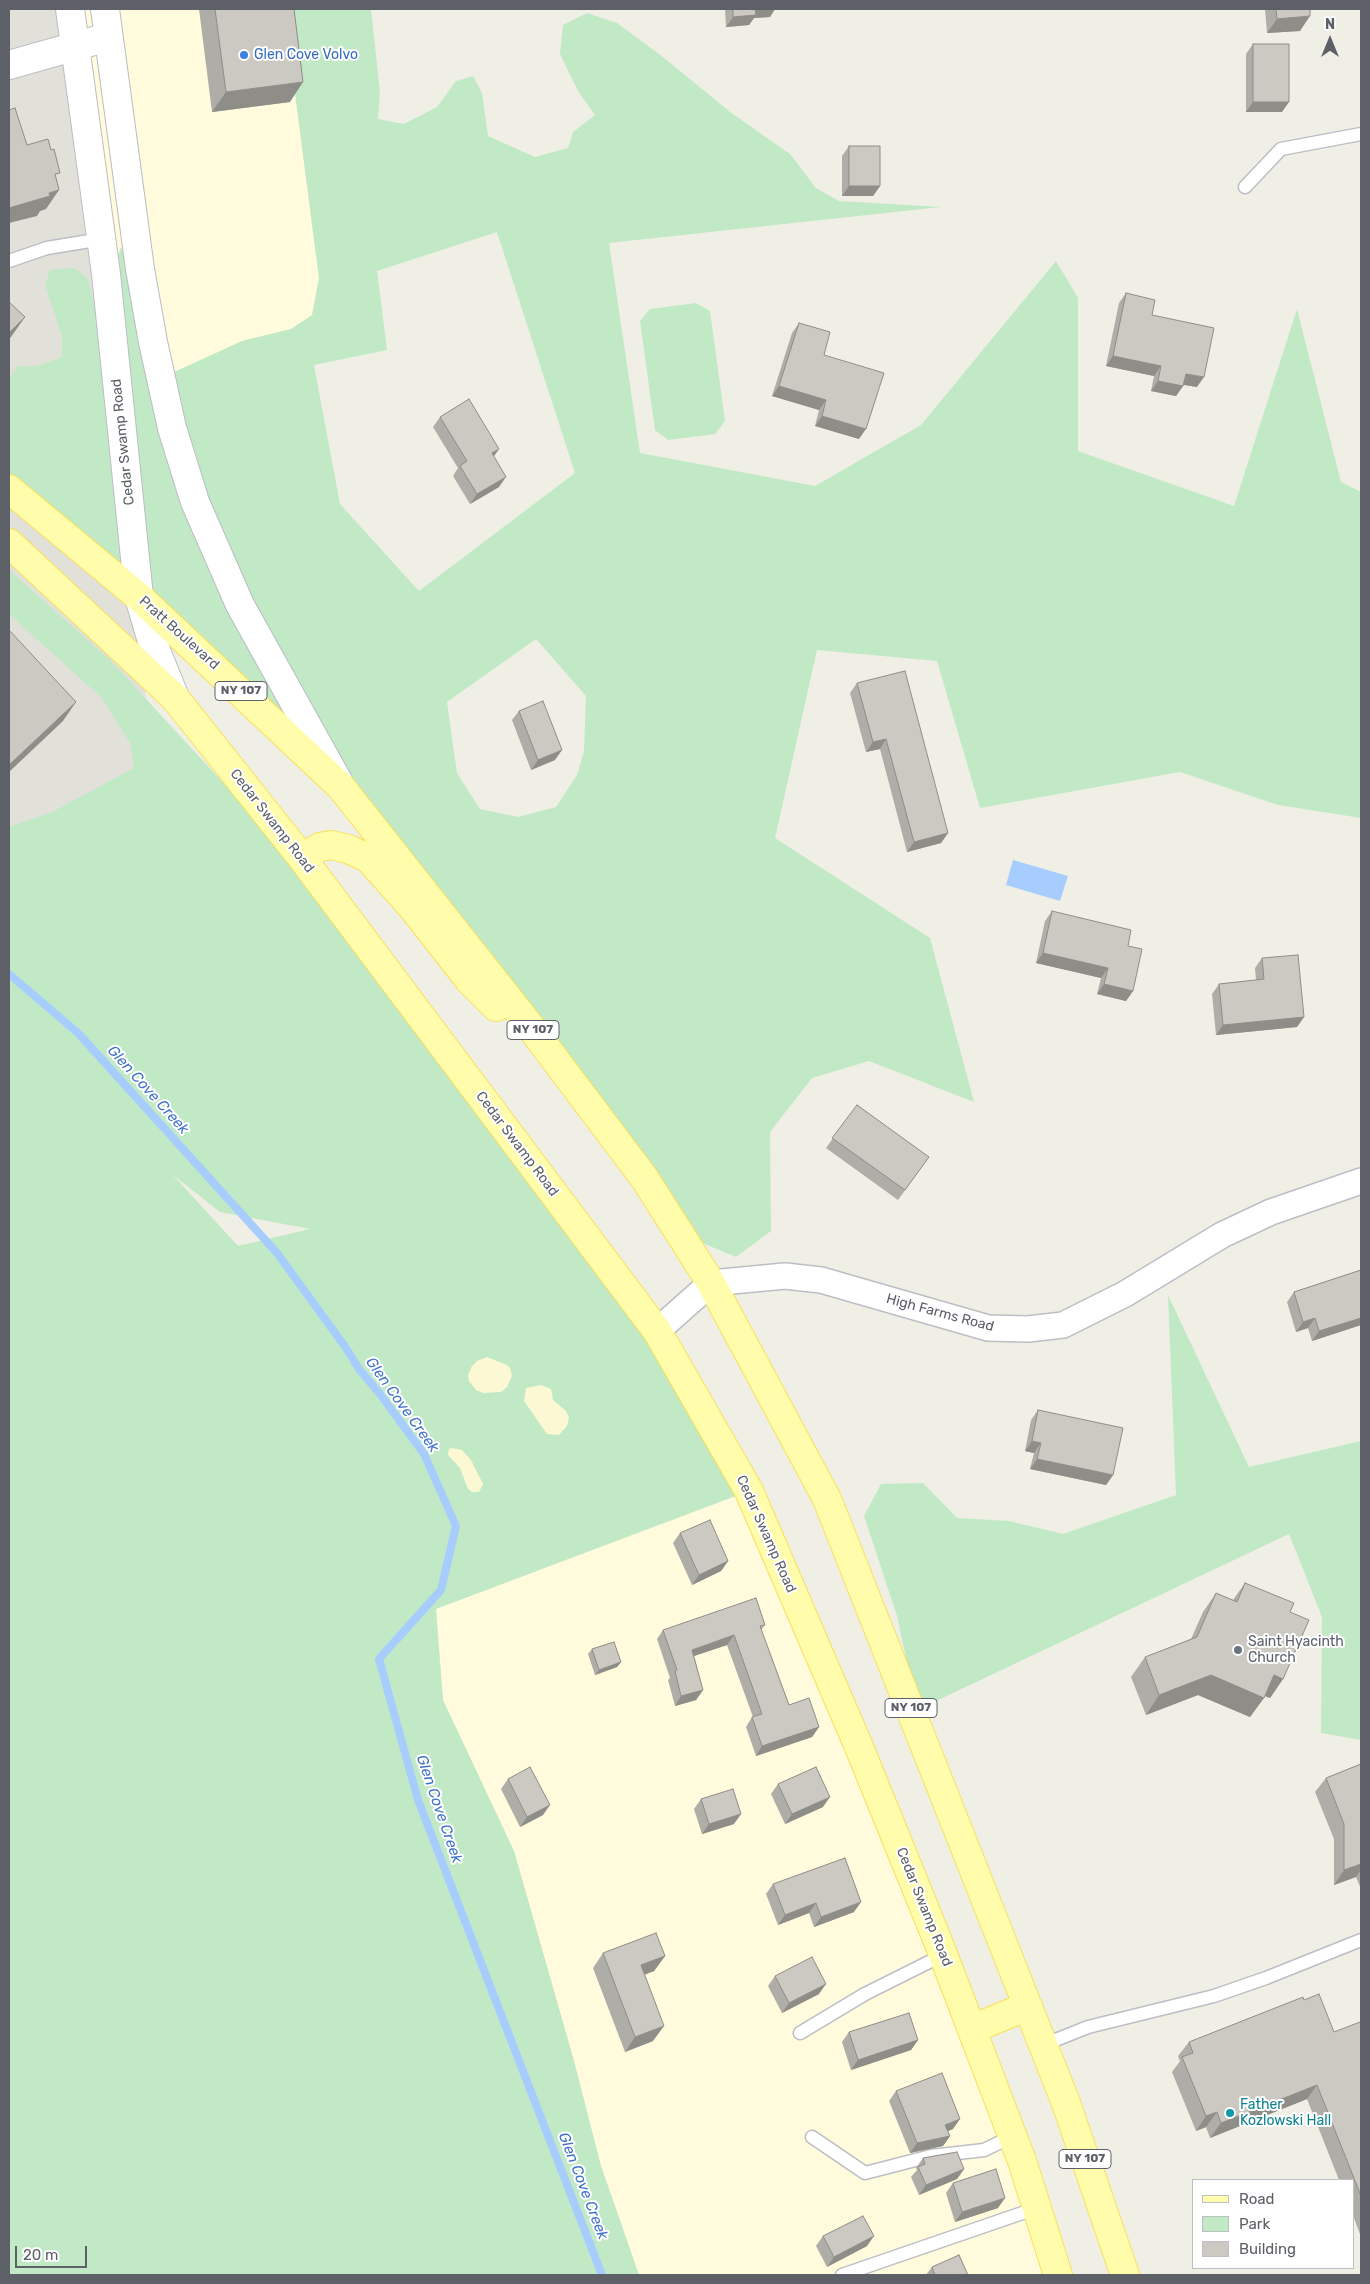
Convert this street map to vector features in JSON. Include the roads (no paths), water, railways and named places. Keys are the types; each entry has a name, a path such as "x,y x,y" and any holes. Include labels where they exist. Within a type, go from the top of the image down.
{"main road":[{"name":"Cedar Swamp Road","path":"70,9 102,239 139,597 151,638 175,698 302,858 657,1331 749,1491 859,1747 943,1955 1013,2136 1058,2275"},
{"path":"105,9 133,222 154,352 172,428 195,502 240,605 341,787"},
{"path":"9,65 108,37"},
{"path":"80,78 98,87 113,202 118,213 133,222"},
{"name":"Pratt Boulevard","path":"9,489 139,597 341,787"},
{"path":"9,543 175,698"},
{"name":"NY 107","path":"341,787 547,1049 645,1179 711,1283 827,1499 1066,2103 1124,2275"},
{"path":"302,858 320,847 331,845 348,849 368,858 412,907 474,986 490,1002 547,1049"},
{"path":"972,2030 1028,2006"}],"street":[{"name":"High Farms Road","path":"711,1283 785,1276 821,1280 988,1328 1028,1329 1063,1325 1125,1294 1222,1235 1271,1212 1361,1181"},
{"path":"657,1331 711,1283"}],"lane":[{"path":"1245,187 1281,149 1361,134"},
{"path":"9,261 47,248 102,239"},
{"path":"1043,2045 1088,2027 1187,2003 1266,1978 1361,1940"},
{"path":"800,2033 864,1994 943,1955"},
{"path":"812,2137 865,2173 931,2156 984,2150 1013,2136"},
{"path":"842,2275 1037,2208"}],"water":[{"path":"1013,860 1068,876 1060,901 1006,885"}],"waterway":[{"name":"Glen Cove Creek","path":"9,974 78,1033 277,1253 346,1348 359,1369 424,1454 456,1526 441,1590 379,1659 418,1800 602,2275"}],"place":[{"name":"Glen Cove Volvo","path":"244,55"},
{"name":"Saint Hyacinth Church","path":"1238,1650"},
{"name":"Father Kozlowski Hall","path":"1230,2113"}]}
